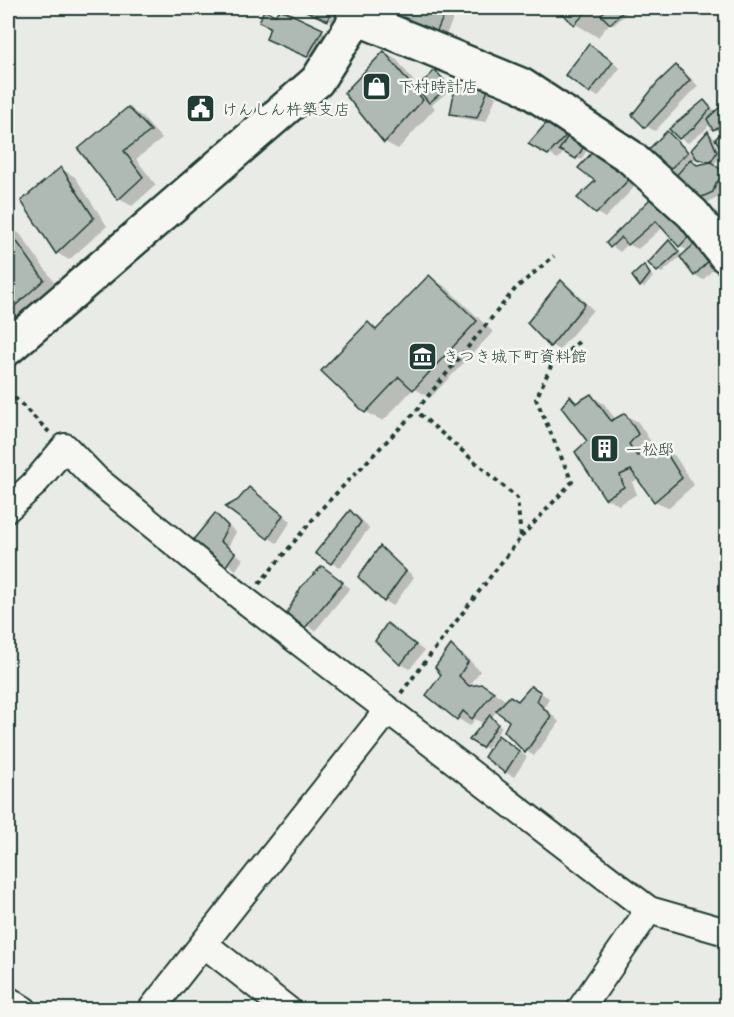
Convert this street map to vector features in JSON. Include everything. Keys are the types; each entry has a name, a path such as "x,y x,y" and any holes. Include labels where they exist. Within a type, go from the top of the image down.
{"street":[{"path":"8,348 317,81 355,13 521,85 629,156 693,214 726,256"},
{"path":"8,508 33,485 65,447 96,479 246,601 649,910 726,932"},
{"path":"151,1010 388,710"},
{"path":"580,1010 649,910"},
{"path":"204,944 288,1010"},
{"path":"8,1000 24,1010"}],"path":[{"path":"246,601 324,506 416,411 516,288 554,256"},
{"path":"388,710 521,537 572,482 536,399 551,366 580,340"},
{"path":"8,392 65,447"},
{"path":"416,411 516,498 521,537"}],"building":[{"path":"299,8 331,8 328,21"},
{"path":"371,8 447,8 434,38"},
{"path":"557,8 590,8 574,25"},
{"path":"607,8 627,8 610,24 601,15"},
{"path":"280,9 323,29 307,57 266,39 270,27 259,22 264,10 275,15"},
{"path":"589,44 613,62 589,93 565,75"},
{"path":"384,51 423,100 384,143 344,93"},
{"path":"676,65 690,80 645,128 632,115 657,83"},
{"path":"435,70 449,86 429,103 417,88"},
{"path":"456,82 488,90 477,118 450,114"},
{"path":"704,100 711,108 695,127 679,139 669,129"},
{"path":"722,105 726,109 726,126 724,124 713,130 707,119"},
{"path":"128,107 151,131 124,151 143,177 118,200 78,149"},
{"path":"550,119 573,128 548,155 528,144"},
{"path":"573,128 588,140 576,159 559,150"},
{"path":"726,128 726,156 715,139"},
{"path":"667,131 688,152 668,171 646,152"},
{"path":"708,131 717,152 711,162 697,159 691,150"},
{"path":"600,144 634,174 596,214 577,198 595,181 578,168"},
{"path":"691,159 697,165 711,162 726,174 716,183 713,192 700,198 673,179"},
{"path":"61,167 94,218 56,254 21,201"},
{"path":"657,192 692,233 679,247 656,221 628,245 621,237 610,248 606,243"},
{"path":"8,229 44,280 8,312"},
{"path":"669,240 679,252 657,272 648,263"},
{"path":"699,240 714,255 694,276 680,257"},
{"path":"644,265 650,274 640,287 632,276"},
{"path":"429,275 477,321 413,390 399,377 365,413 321,371 368,322 376,330"},
{"path":"561,280 585,304 550,347 527,323"},
{"name":"一松邸","path":"591,394 611,421 625,413 638,434 629,444 637,456 662,446 682,478 654,502 631,470 620,475 624,487 605,499 575,452 587,441 561,407 570,396 576,403"},
{"path":"249,487 283,515 268,539 225,507 238,500"},
{"path":"350,510 361,522 331,564 315,553"},
{"path":"215,513 228,526 220,541 235,553 226,566 193,540"},
{"path":"380,546 406,571 384,602 358,577"},
{"path":"322,566 343,582 305,628 287,613 301,587"},
{"path":"387,623 416,645 400,665 375,641"},
{"path":"451,645 468,662 459,676 469,686 482,684 494,692 472,719 463,711 457,720 426,695 441,675 435,667"},
{"path":"531,686 541,692 537,701 551,716 525,753 504,731 509,721 496,711 510,696 518,701"},
{"path":"490,715 498,724 482,748 469,740"},
{"path":"498,735 519,751 505,773 484,757"}],"place":[{"name":"下村時計店","path":"377,86"},
{"name":"けんしん杵築支店","path":"201,109"},
{"name":"きつき城下町資料館","path":"422,356"},
{"name":"一松邸","path":"605,449"}]}
